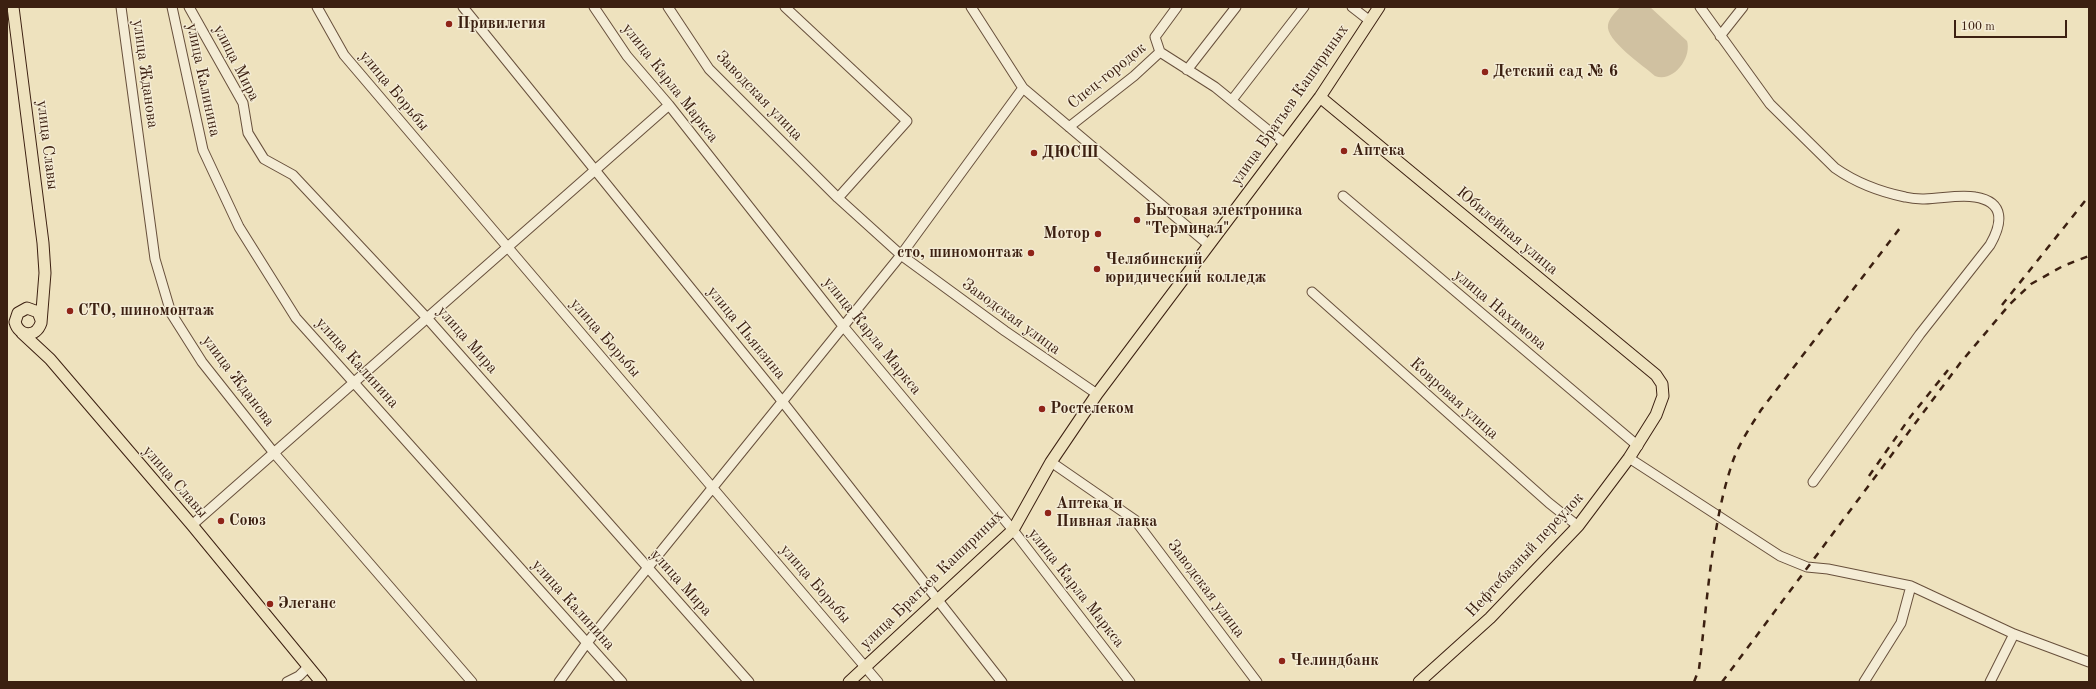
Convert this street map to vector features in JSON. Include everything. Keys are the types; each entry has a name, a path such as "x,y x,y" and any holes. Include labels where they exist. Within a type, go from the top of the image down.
{"main road":[{"name":"улица Славы","path":"12,7 43,244 44,288 41,321 44,344 50,359 192,525 321,682"},
{"name":"улица Братьев Кашириных","path":"849,682 937,598 1013,530 1051,462 1097,394 1320,97 1379,7"},
{"name":"Юбилейная улица","path":"1320,97 1656,375 1662,384 1663,396"},
{"path":"7,314 38,301 44,288"},
{"path":"7,323 21,332 34,333 41,321 35,310 22,309"},
{"path":"22,309 16,317 16,327 50,359"},
{"name":"Нефтебазный переулок","path":"1419,682 1490,618 1578,526 1638,446 1656,415 1663,396"}],"street":[{"name":"улица Жданова","path":"121,7 155,259 171,313 202,362 274,452 472,682"},
{"name":"улица Калинина","path":"172,7 203,150 239,227 296,318 586,644 622,682"},
{"name":"улица Мира","path":"189,7 243,103 248,133 264,159 293,175 427,318 647,569 749,682"},
{"name":"улица Борьбы","path":"317,7 344,55 878,682"},
{"name":"улица Пьянзина","path":"463,7 782,401 1002,682"},
{"name":"улица Карла Маркса","path":"594,7 626,56 670,106 843,326 1013,530 1130,682"},
{"name":"Заводская улица","path":"668,7 709,69 838,198 901,255 1011,336 1097,394"},
{"path":"785,7 907,121 838,198"},
{"path":"971,7 1023,88 1208,245"},
{"name":"Спец-городок","path":"1069,127 1134,76 1160,52 1155,37 1177,7"},
{"path":"1187,70 1236,7"},
{"path":"1232,100 1304,7"},
{"path":"1352,7 1370,21"},
{"path":"1700,7 1770,104 1835,168 1847,176 1905,198 1933,199 1974,197 1986,200 1995,207 2000,221 1990,245 1920,334 1813,482"},
{"path":"1720,36 1743,7"},
{"path":"1160,52 1232,100 1285,144"},
{"path":"559,682 586,644 901,255 1023,88"},
{"path":"192,525 594,170 670,106"},
{"name":"улица Нахимова","path":"1343,196 1638,446"},
{"name":"Ковровая улица","path":"1312,292 1549,503 1578,526"},
{"path":"1629,458 1780,556 1807,567 1911,586 2014,634 2089,662"},
{"name":"Заводская улица","path":"1051,462 1135,520 1257,682"},
{"path":"1864,682 1901,623 1911,586"},
{"path":"1990,682 2014,634"},
{"path":"287,682 299,676 308,667"}],"shaded area":[{"path":"1620,7 1650,7 1687,41 1687,54 1680,67 1675,72 1669,76 1655,76 1626,52 1613,38 1609,31 1608,25 1611,18"}],"railway":[{"path":"2002,305 2089,196"},
{"path":"1694,682 1699,669 1710,568 1718,518 1730,470 1736,454 1743,439 1761,410 1900,228"},
{"path":"1722,682 1961,362 2010,304 2031,284 2063,266 2089,256"},
{"path":"1869,476 1911,416 1948,370"}],"place":[{"name":"Привилегия","path":"449,24"},
{"name":"Детский сад № 6","path":"1485,72"},
{"name":"Аптека","path":"1344,151"},
{"name":"ДЮСШ","path":"1034,153"},
{"name":"Бытовая электроника \"Терминал\"","path":"1137,220"},
{"name":"Мотор","path":"1098,234"},
{"name":"сто, шиномонтаж","path":"1031,253"},
{"name":"Челябинский юридический колледж","path":"1097,269"},
{"name":"СТО, шиномонтаж","path":"70,311"},
{"name":"Ростелеком","path":"1042,409"},
{"name":"Аптека и Пивная лавка","path":"1048,513"},
{"name":"Союз","path":"221,521"},
{"name":"Элеганс","path":"270,604"},
{"name":"Челиндбанк","path":"1282,661"}]}
